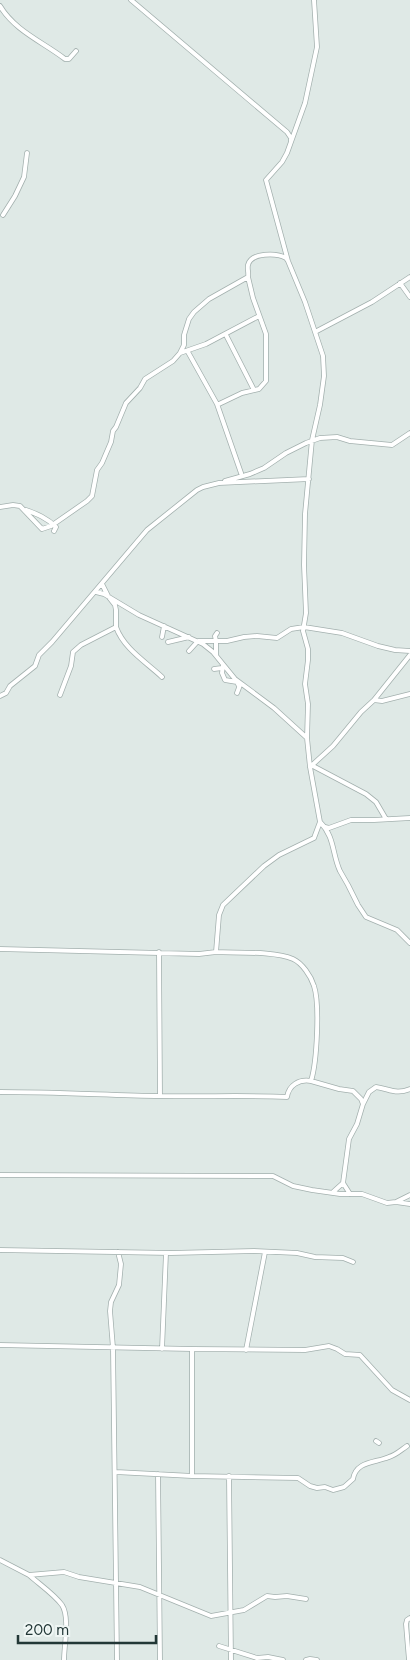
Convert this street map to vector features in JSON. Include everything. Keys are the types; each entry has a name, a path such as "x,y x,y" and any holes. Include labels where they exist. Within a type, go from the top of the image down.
{"street":[{"path":"131,0 286,132 291,141"},
{"path":"216,952 219,915 223,906 264,866 280,855 314,838 320,822 307,738 308,704 305,684 308,649 304,634 306,613 304,526 312,440 324,376 323,356 288,261 266,180 282,162 290,148 305,103 317,47 314,0"},
{"path":"0,6 32,39 65,59 69,59 76,51"},
{"path":"3,216 24,177 27,153"},
{"path":"217,404 260,388 266,381 266,334 253,298 248,277 248,264 256,257 279,255 288,261"},
{"path":"24,509 42,530 92,496 97,470 102,463 113,431 126,403 140,388 145,379 180,353 184,346 184,335 190,316 209,298 248,277"},
{"path":"315,332 372,302 410,277"},
{"path":"400,283 410,298"},
{"path":"180,353 188,352 226,335 259,316"},
{"path":"226,335 254,390"},
{"path":"188,352 217,404 241,473"},
{"path":"0,696 6,693 10,686 35,666 44,649 96,592 151,526 197,490 264,468 286,453 312,440 337,437 350,441 392,445 410,433"},
{"path":"220,483 308,479"},
{"path":"0,507 20,506 42,516 53,524 56,527 54,531"},
{"path":"102,584 116,610 116,627 119,635 136,655 162,677"},
{"path":"96,592 108,596 132,612 198,640 227,641 257,636 277,638 291,630 304,627 342,633 387,648 410,651"},
{"path":"162,637 164,626"},
{"path":"60,696 71,666 73,652 81,645 116,627"},
{"path":"216,655 215,636 217,633"},
{"path":"168,642 184,640 189,637"},
{"path":"198,640 216,655 223,666 240,684 274,708 307,738"},
{"path":"189,651 198,640"},
{"path":"311,767 333,746 361,712 374,700 410,655"},
{"path":"223,666 225,680 240,684"},
{"path":"214,669 223,666"},
{"path":"237,693 240,684"},
{"path":"374,700 382,701 410,694"},
{"path":"311,767 366,794 376,802 386,819"},
{"path":"325,827 329,828 351,820 410,818"},
{"path":"320,822 325,827 334,846 337,864 353,898 363,913 373,920 397,930 410,943"},
{"path":"0,949 199,954 216,952 267,954 296,960 310,976 314,987 316,1009 315,1068 311,1081"},
{"path":"160,952 160,1096"},
{"path":"0,1092 287,1097 288,1090 294,1084 306,1080 353,1091 361,1098 363,1104"},
{"path":"331,1193 343,1183 349,1139 369,1092 376,1087 394,1092 410,1089"},
{"path":"0,1174 272,1176 293,1186 331,1193 362,1194 387,1203 410,1204"},
{"path":"343,1183 350,1194"},
{"path":"396,1202 410,1195"},
{"path":"0,1250 297,1253 315,1257 343,1258 353,1262"},
{"path":"117,1660 114,1348 110,1311 111,1302 117,1290 120,1276 118,1252"},
{"path":"246,1350 265,1252"},
{"path":"162,1349 166,1253"},
{"path":"0,1345 192,1350 305,1350 329,1346 345,1354 360,1355 392,1390 410,1400"},
{"path":"192,1350 192,1476"},
{"path":"116,1472 298,1478 310,1486 316,1488 325,1487 333,1490 344,1487 353,1479 354,1473 359,1467 376,1460 388,1458 407,1446"},
{"path":"158,1474 160,1660"},
{"path":"229,1476 231,1660"},
{"path":"0,1560 29,1575 59,1602 64,1609 66,1634 64,1660"},
{"path":"29,1575 64,1572 79,1577 140,1587 196,1608 208,1615 231,1613 248,1608 268,1596 306,1599"},
{"path":"409,1660 406,1624 410,1618"},
{"path":"219,1646 257,1658 268,1657 283,1660"},
{"path":"306,1660 317,1660"}]}
